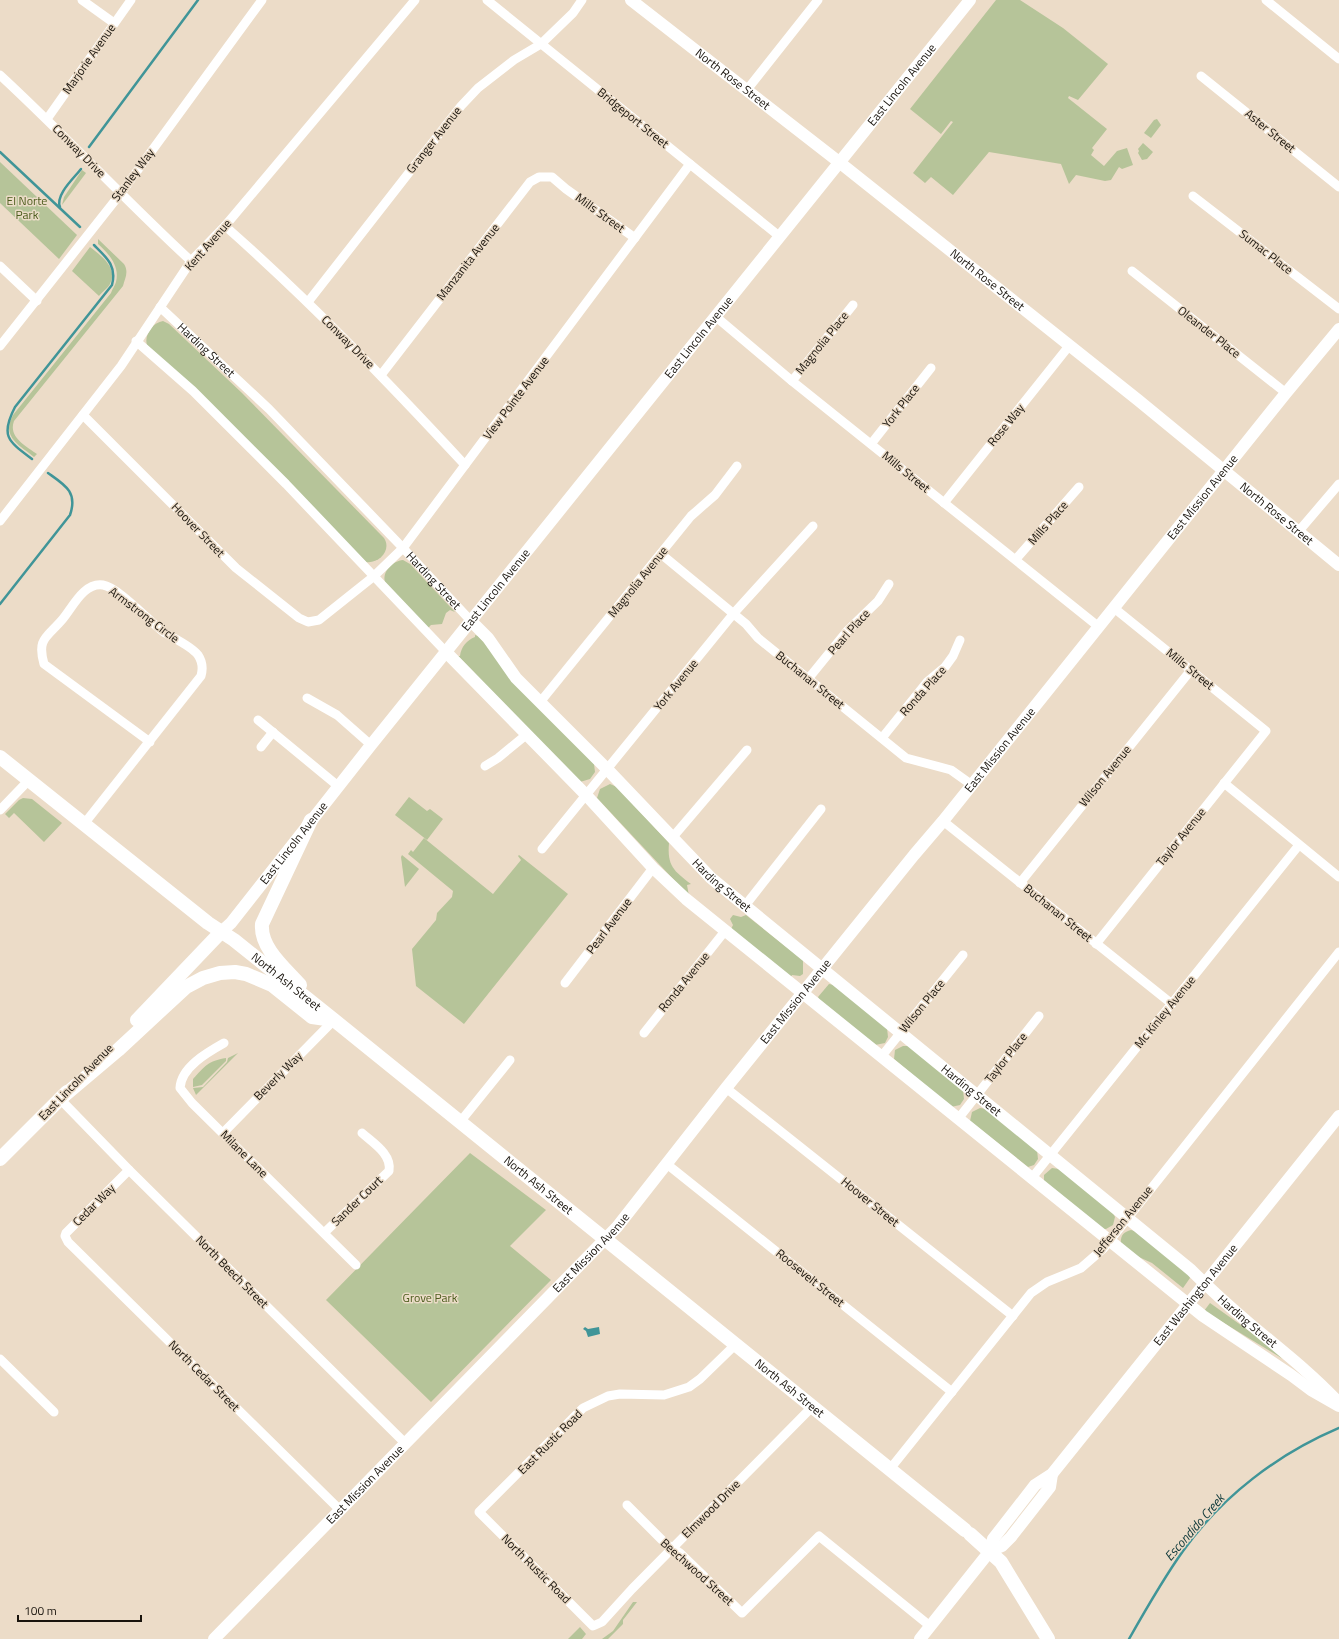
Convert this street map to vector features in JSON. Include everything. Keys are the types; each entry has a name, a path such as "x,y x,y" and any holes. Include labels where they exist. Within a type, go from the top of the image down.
{"main road":[{"name":"North Rose Street","path":"631,0 839,162 1339,565"},
{"name":"East Lincoln Avenue","path":"0,1159 221,932 232,923 292,848 311,820 338,786 970,0"},
{"name":"East Mission Avenue","path":"214,1639 605,1240 668,1165 726,1088 1339,329"},
{"name":"Harding Street","path":"471,621 488,638 516,678 608,770 711,878 821,970 1191,1270 1244,1320 1316,1378 1339,1403"},
{"name":"Harding Street","path":"446,652 587,796 653,868 725,931 1108,1242 1188,1305 1291,1375 1310,1390 1339,1406"},
{"name":"North Ash Street","path":"0,756 84,824 334,1020 967,1532 1001,1562 1048,1639"},
{"path":"311,820 262,924 261,933 266,946 319,1009"},
{"path":"60,1099 118,1050 186,987 203,978 220,973 235,972 246,974 272,986 312,1017 334,1020"},
{"name":"East Washington Avenue","path":"920,1639 990,1552 993,1539 1035,1485 1052,1474 1339,1116"}],"street":[{"path":"82,0 114,23"},
{"name":"Marjorie Avenue","path":"47,119 131,0"},
{"name":"Stanley Way","path":"0,346 121,193 262,0"},
{"name":"Kent Avenue","path":"0,521 121,366 136,341 192,261 225,226 415,0"},
{"name":"Bridgeport Street","path":"487,0 779,236"},
{"name":"Granger Avenue","path":"308,302 461,106 478,88 508,65 541,44 573,13 582,0"},
{"path":"746,91 818,0"},
{"path":"1266,0 1339,59"},
{"name":"Conway Drive","path":"0,75 47,119 158,231 192,261"},
{"name":"Aster Street","path":"1201,76 1339,187"},
{"name":"View Pointe Avenue","path":"325,616 373,577 403,548 690,164"},
{"name":"Manzanita Avenue","path":"381,375 530,182 539,177 552,177 566,189"},
{"name":"Mills Street","path":"566,189 635,238"},
{"name":"Sumac Place","path":"1193,196 1339,309"},
{"name":"Conway Drive","path":"225,226 308,302 381,375 465,465"},
{"path":"0,266 37,301"},
{"name":"Oleander Place","path":"1132,272 1286,393"},
{"name":"Magnolia Place","path":"792,381 853,305"},
{"name":"Harding Street","path":"160,307 269,409 471,621"},
{"name":"Mills Street","path":"715,316 792,381 1099,627"},
{"name":"Harding Street","path":"136,341 192,391 281,478 373,577 446,652"},
{"name":"Rose Way","path":"944,503 1069,346"},
{"name":"York Place","path":"871,444 931,368"},
{"name":"Hoover Street","path":"83,415 236,568 299,618 308,622 319,620 325,616"},
{"name":"Magnolia Avenue","path":"541,702 691,516 715,495 737,466"},
{"path":"1298,532 1339,484"},
{"name":"Mills Place","path":"1016,559 1079,487"},
{"name":"York Avenue","path":"542,849 587,796 734,613 813,526"},
{"name":"Buchanan Street","path":"661,554 734,613 758,638 906,758 951,770 972,785"},
{"name":"Pearl Place","path":"808,679 847,631 878,601 889,584"},
{"name":"Armstrong Circle","path":"84,824 150,742 202,676 201,661 197,654 160,629 116,591 103,585 88,588 82,593 63,619 44,638 40,650 44,664 150,742"},
{"name":"Mills Street","path":"1114,608 1266,731"},
{"name":"Ronda Place","path":"882,738 927,682 945,667 953,656 960,640"},
{"name":"Wilson Avenue","path":"1020,883 1191,670"},
{"path":"307,698 337,715 371,745"},
{"path":"258,720 338,786"},
{"name":"Taylor Avenue","path":"1096,944 1266,731"},
{"path":"261,747 273,732"},
{"path":"486,766 526,735"},
{"path":"672,838 747,750"},
{"path":"0,810 29,780"},
{"path":"1224,783 1339,876"},
{"path":"744,907 821,809"},
{"name":"Buchanan Street","path":"943,821 1172,1004"},
{"name":"Mc Kinley Avenue","path":"1031,1179 1299,845"},
{"name":"Pearl Avenue","path":"565,983 653,868"},
{"name":"Ronda Avenue","path":"644,1034 725,931"},
{"name":"Jefferson Avenue","path":"890,1470 1031,1293 1038,1287 1082,1268 1104,1248 1126,1218 1339,952"},
{"name":"Wilson Place","path":"881,1057 963,955"},
{"name":"Taylor Place","path":"958,1119 1039,1016"},
{"name":"Beverly Way","path":"223,1133 334,1020"},
{"name":"Milane Lane","path":"224,1043 204,1055 185,1074 181,1080 180,1088 223,1133 356,1265"},
{"path":"460,1122 510,1060"},
{"name":"Hoover Street","path":"726,1088 1013,1316"},
{"name":"North Beech Street","path":"60,1099 129,1170 406,1444"},
{"name":"Sander Court","path":"324,1233 389,1170 390,1165 387,1156 362,1133"},
{"name":"Roosevelt Street","path":"668,1165 952,1392"},
{"name":"Cedar Way","path":"68,1242 65,1236 66,1233 129,1170"},
{"name":"North Cedar Street","path":"68,1242 340,1510"},
{"name":"East Rustic Road","path":"479,1512 583,1408 608,1396 620,1394 664,1395 689,1387 700,1379 735,1345"},
{"path":"0,1359 54,1412"},
{"name":"Elmwood Drive","path":"593,1626 602,1622 812,1407"},
{"name":"Beechwood Street","path":"627,1506 665,1542 680,1553 742,1613 819,1536 930,1626"},
{"name":"North Rustic Road","path":"479,1512 593,1626"}],"green space":[{"path":"996,0 1020,0 1063,28 1108,64 1078,100 1069,96 1068,98 1107,129 1092,148 1094,150 1091,155 1104,166 1117,151 1127,148 1133,165 1122,169 1119,167 1111,180 1105,181 1076,175 1069,184 1061,164 989,152 953,195 931,177 925,183 913,173 953,122 951,121 941,134 910,109"},
{"path":"1157,119 1161,125 1151,138 1144,133 1154,120"},
{"path":"1143,143 1153,152 1147,159 1142,160 1138,153 1138,149"},
{"name":"El Norte Park","path":"0,162 77,235 59,259 0,203"},
{"path":"82,170 86,173 62,205 64,197"},
{"path":"98,239 124,264 126,278 123,286 14,421 13,427 16,436 23,444 37,454 34,457 13,440 10,435 10,423 13,415 111,293 115,285 117,276 115,266 110,256 98,244"},
{"path":"90,247 107,262 112,272 110,284 99,296 72,271"},
{"path":"163,321 169,324 242,393 384,538 386,547 380,558 375,561 366,562 147,345 147,337 152,327"},
{"path":"403,560 410,564 455,612 450,610 446,613 442,624 431,625 428,628 385,582 385,574 389,567 396,562"},
{"path":"475,635 478,636 594,764 595,772 590,779 580,782 458,656 460,656 465,644 475,637"},
{"path":"610,784 617,787 669,843 669,857 673,867 691,884 687,885 689,896 597,798 600,789"},
{"path":"409,797 427,811 430,809 443,819 427,840 395,815"},
{"path":"23,798 32,799 62,823 44,842 14,813 9,818 5,814"},
{"path":"424,838 493,894 521,860 518,856 519,855 568,894 464,1024 416,986 412,949 436,920 437,913 452,897 453,891 408,854 411,850 413,852"},
{"path":"402,855 419,869 405,887 401,857"},
{"path":"733,915 741,917 746,915 803,960 803,974 800,976 792,975 791,977 731,929 733,925 730,919"},
{"path":"829,984 834,985 887,1028 888,1037 885,1043 875,1045 820,1001 818,997"},
{"path":"903,1046 909,1046 963,1090 964,1099 960,1105 951,1107 894,1059 895,1050"},
{"path":"238,1053 196,1095 193,1088 203,1087 227,1062 228,1058"},
{"path":"226,1058 226,1061 202,1085 193,1087 193,1079 204,1067 215,1061"},
{"path":"980,1108 986,1109 1037,1150 1038,1159 1034,1165 1028,1167 970,1121 972,1112"},
{"name":"Grove Park","path":"470,1153 546,1210 510,1246 551,1280 431,1402 326,1300"},
{"path":"1052,1168 1059,1169 1113,1213 1115,1217 1113,1225 1106,1229 1101,1229 1044,1183 1044,1175"},
{"path":"1131,1230 1135,1231 1189,1275 1190,1278 1183,1288 1152,1263 1132,1254 1121,1245 1123,1235"},
{"path":"1210,1303 1266,1343 1283,1359 1204,1311"},
{"path":"633,1602 637,1602 623,1620 623,1624 608,1639 602,1639 613,1631"},
{"path":"580,1627 586,1634 582,1639 568,1639"}],"water":[{"path":"585,1327 588,1329 599,1327 600,1334 588,1337 586,1331 583,1329"}],"waterway":[{"path":"89,147 198,0"},
{"path":"0,152 80,227"},
{"path":"60,207 60,197 81,169"},
{"path":"32,459 17,447 9,437 7,431 10,417 15,407 112,285 112,267 107,258 94,245"},
{"path":"0,604 70,515 72,507 71,495 65,485 48,473"},
{"name":"Escondido Creek","path":"1129,1639 1155,1594 1183,1551 1215,1512 1233,1495 1273,1464 1294,1450 1339,1428"}]}
